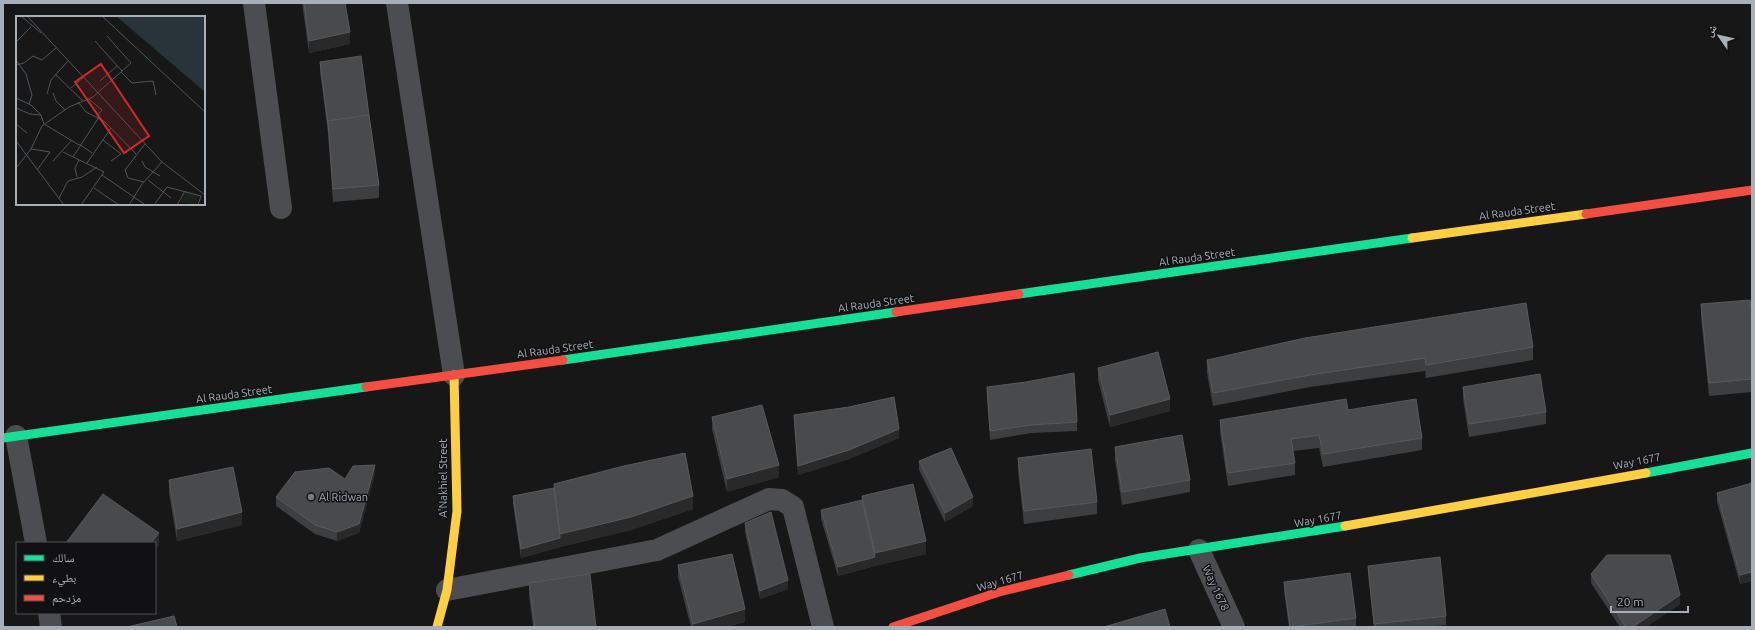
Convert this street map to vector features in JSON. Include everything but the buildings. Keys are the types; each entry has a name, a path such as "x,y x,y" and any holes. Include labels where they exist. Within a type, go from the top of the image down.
{"main road":[{"name":"Al Rauda Street","path":"9,437 454,376 1752,190"},
{"name":"A'Nakhiel Street","path":"437,627 447,590 457,511 454,376"},
{"name":"Way 1677","path":"894,627 999,592 1140,558 1271,539 1482,503 1752,453"}],"street":[{"path":"254,3 281,208"},
{"path":"398,3 454,376"},
{"path":"9,437 36,542"},
{"path":"447,590 657,550 769,499 782,500 793,507 823,627"},
{"name":"Way 1678","path":"1199,550 1234,627"},
{"path":"49,614 51,627"}],"traffic: fast":[{"path":"1019,294 1412,238"},
{"path":"563,360 896,312"},
{"path":"3,438 366,387"},
{"path":"1646,473 1752,453"},
{"path":"1069,575 1140,558 1345,526"}],"traffic: slow":[{"path":"1412,238 1586,214"},
{"path":"437,627 447,590 457,511 454,375"},
{"path":"1345,526 1646,473"}],"traffic: jam":[{"path":"1586,214 1752,190"},
{"path":"896,312 1019,294"},
{"path":"366,387 563,360"},
{"path":"893,627 999,592 1069,575"}],"place":[{"name":"Al Ridwan","path":"311,497"}]}
